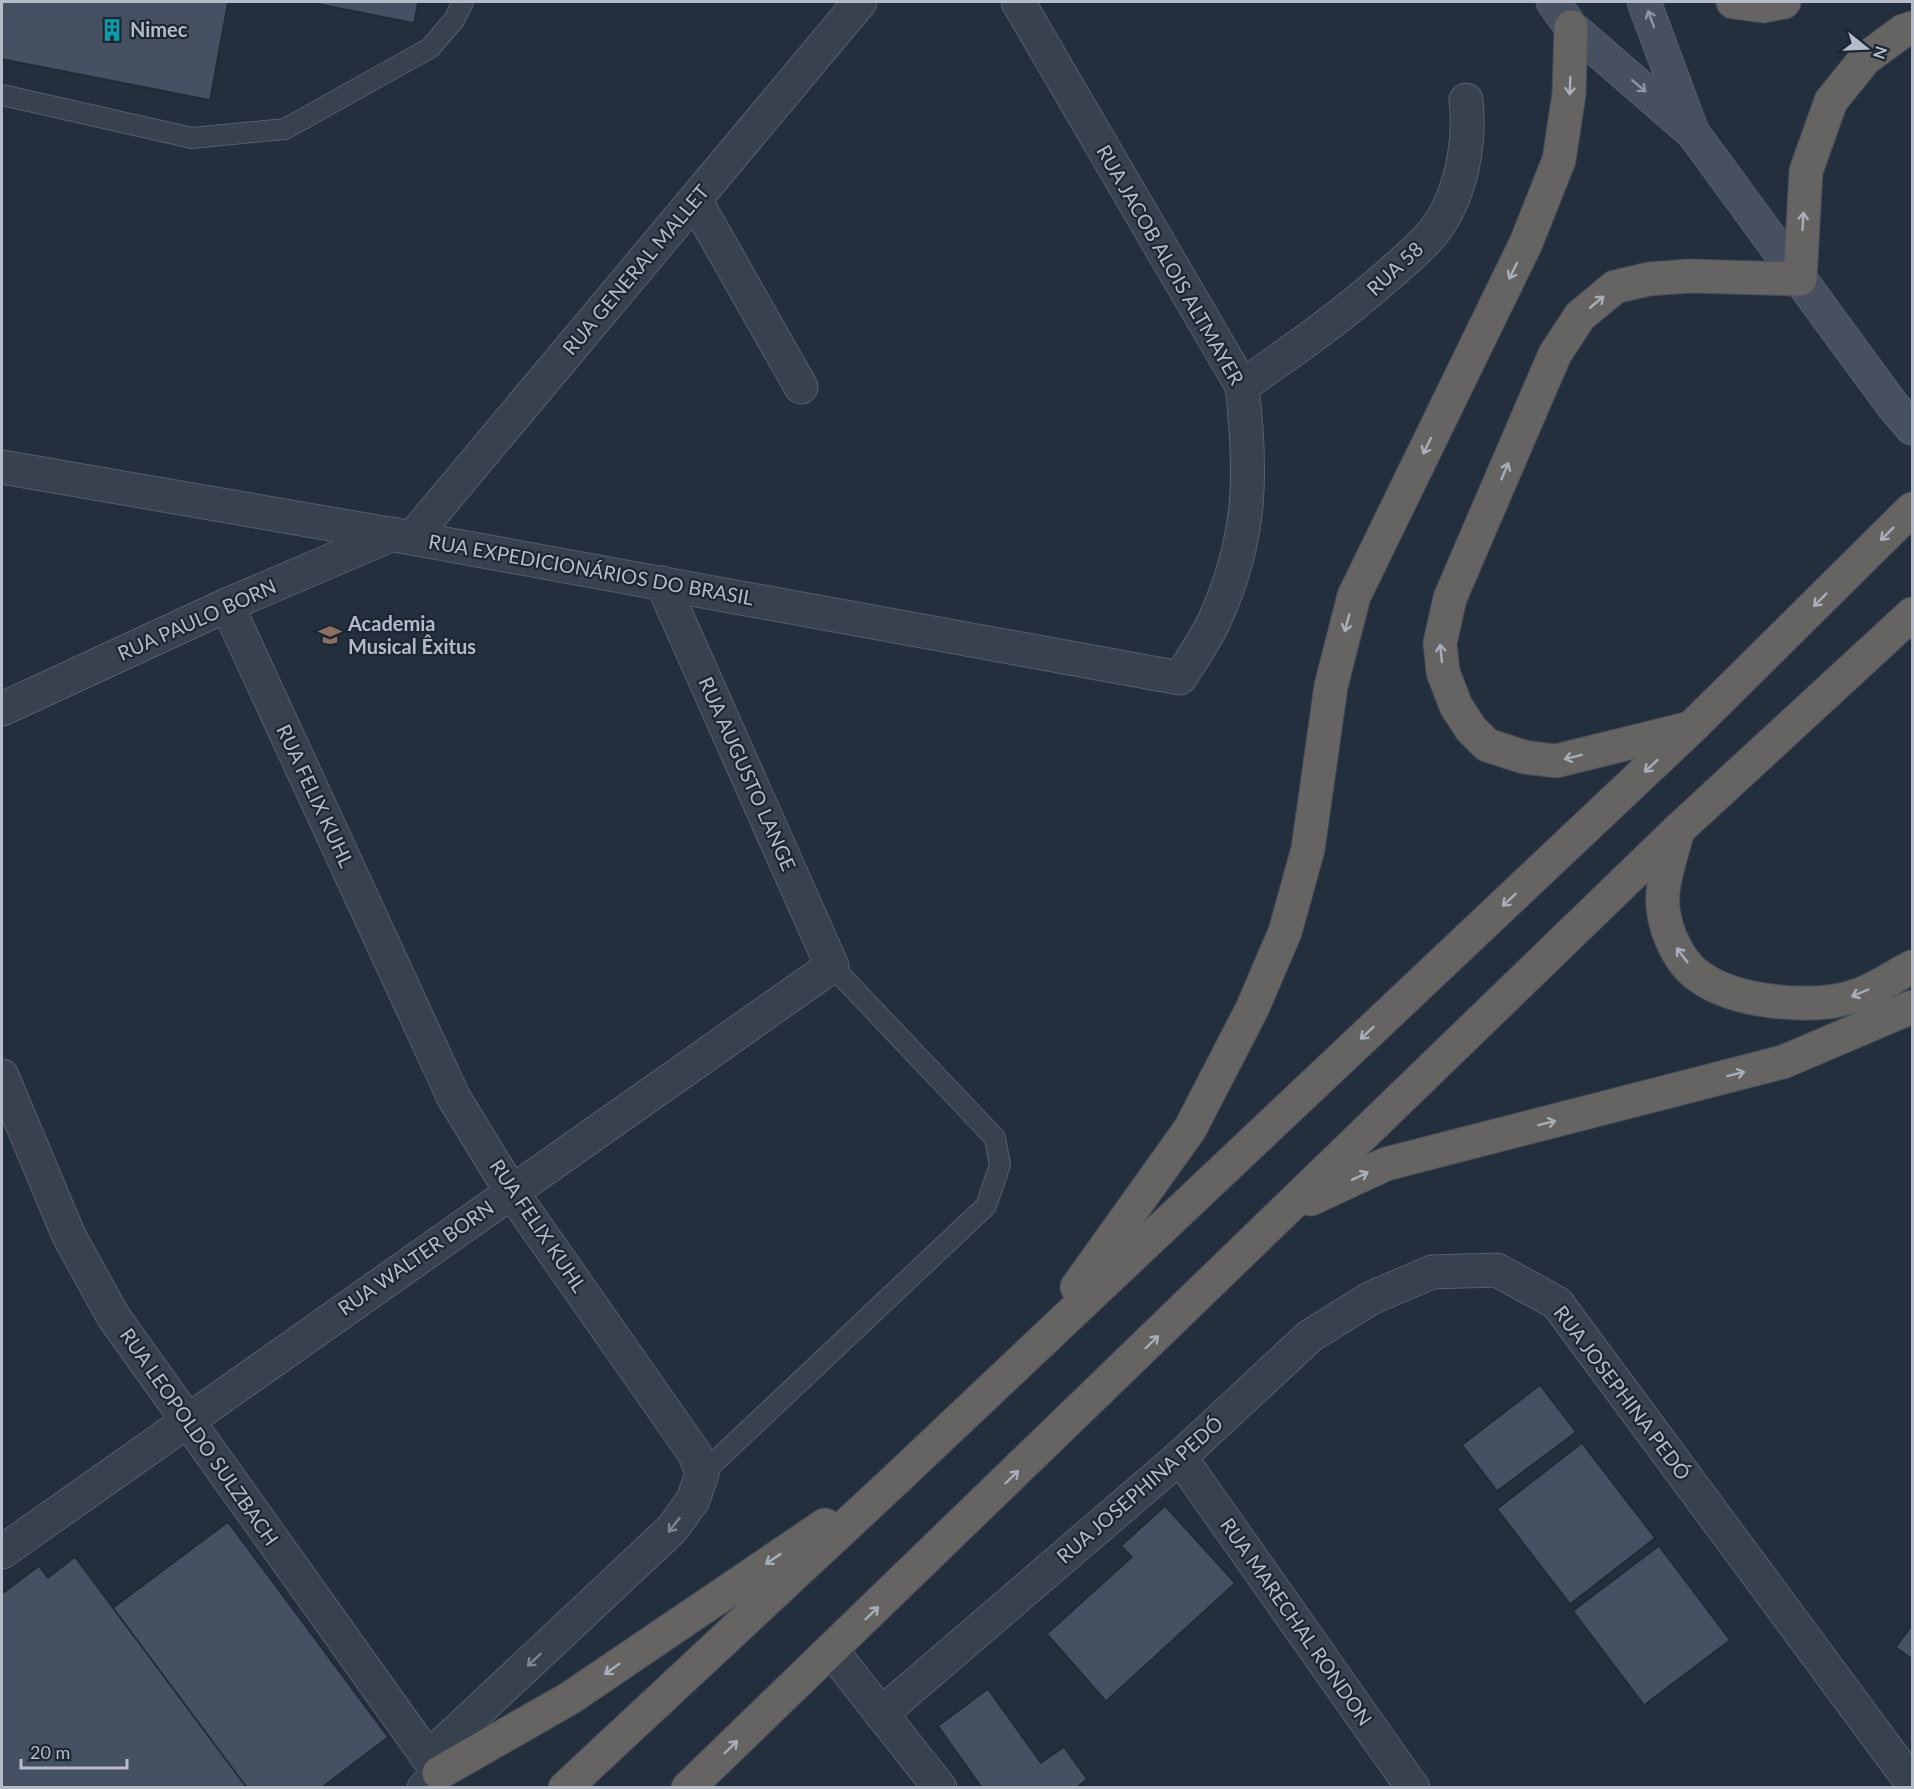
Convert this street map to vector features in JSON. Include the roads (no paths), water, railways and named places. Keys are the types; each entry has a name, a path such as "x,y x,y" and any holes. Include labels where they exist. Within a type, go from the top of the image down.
{"highway":[{"path":"1733,2 1763,6 1784,2"},
{"path":"1036,1346 1190,1129 1252,1009 1285,932 1308,849 1330,686 1354,596 1526,243 1559,160 1569,94 1562,14"},
{"path":"1691,728 1556,761 1524,757 1487,746 1471,729 1456,706 1443,672 1440,643 1450,598 1555,354 1580,316 1616,286 1648,279 1689,276 1800,279 1806,171 1831,101 1864,59 1903,31 1912,28"},
{"path":"565,1788 893,1482 1691,728 1912,509"},
{"path":"688,1788 1288,1210 1678,830 1912,614"},
{"path":"1678,830 1662,894 1667,929 1678,951 1699,977 1728,991 1802,1004 1855,997 1912,967"},
{"path":"1288,1210 1386,1164 1783,1062 1912,1007"},
{"path":"430,1773 570,1698 796,1543 893,1482"}],"main road":[{"path":"1644,2 1693,133"},
{"path":"1562,14 1693,133 1893,406 1912,428"}],"street":[{"name":"RUA GENERAL MALLET","path":"403,536 695,200 860,2"},
{"name":"RUA JACOB ALOIS ALTMAYER","path":"1018,2 1242,386 1249,443 1249,503 1237,558 1215,620 1180,678"},
{"name":"RUA 58","path":"1242,386 1352,308 1431,236 1446,213 1457,188 1467,142 1466,100"},
{"path":"695,200 801,387"},
{"name":"RUA EXPEDICIONÁRIOS DO BRASIL","path":"2,467 403,536 1180,678"},
{"name":"RUA PAULO BORN","path":"2,709 227,605 403,536"},
{"name":"RUA AUGUSTO LANGE","path":"662,583 831,966"},
{"name":"RUA FELIX KUHL","path":"227,605 449,1088 511,1191 695,1454 702,1474"},
{"name":"RUA WALTER BORN","path":"2,1552 831,966"},
{"name":"RUA LEOPOLDO SULZBACH","path":"2,1076 69,1236 113,1316 430,1773"},
{"name":"RUA JOSEPHINA PEDÓ","path":"881,1714 1180,1457 1310,1336 1371,1298 1432,1272 1497,1270 1557,1303 1912,1783"},
{"name":"RUA MARECHAL RONDON","path":"1180,1457 1413,1788"},
{"path":"430,1773 672,1529 693,1500 702,1474"},
{"path":"832,1651 940,1788"}],"lane":[{"path":"2,95 192,138 285,129 430,48 454,20 463,2"},
{"path":"702,1474 986,1206 1000,1165 995,1138 831,966"}],"place":[{"name":"Nimec","path":"112,30"},
{"name":"Academia Musical Êxitus","path":"330,635"}]}
